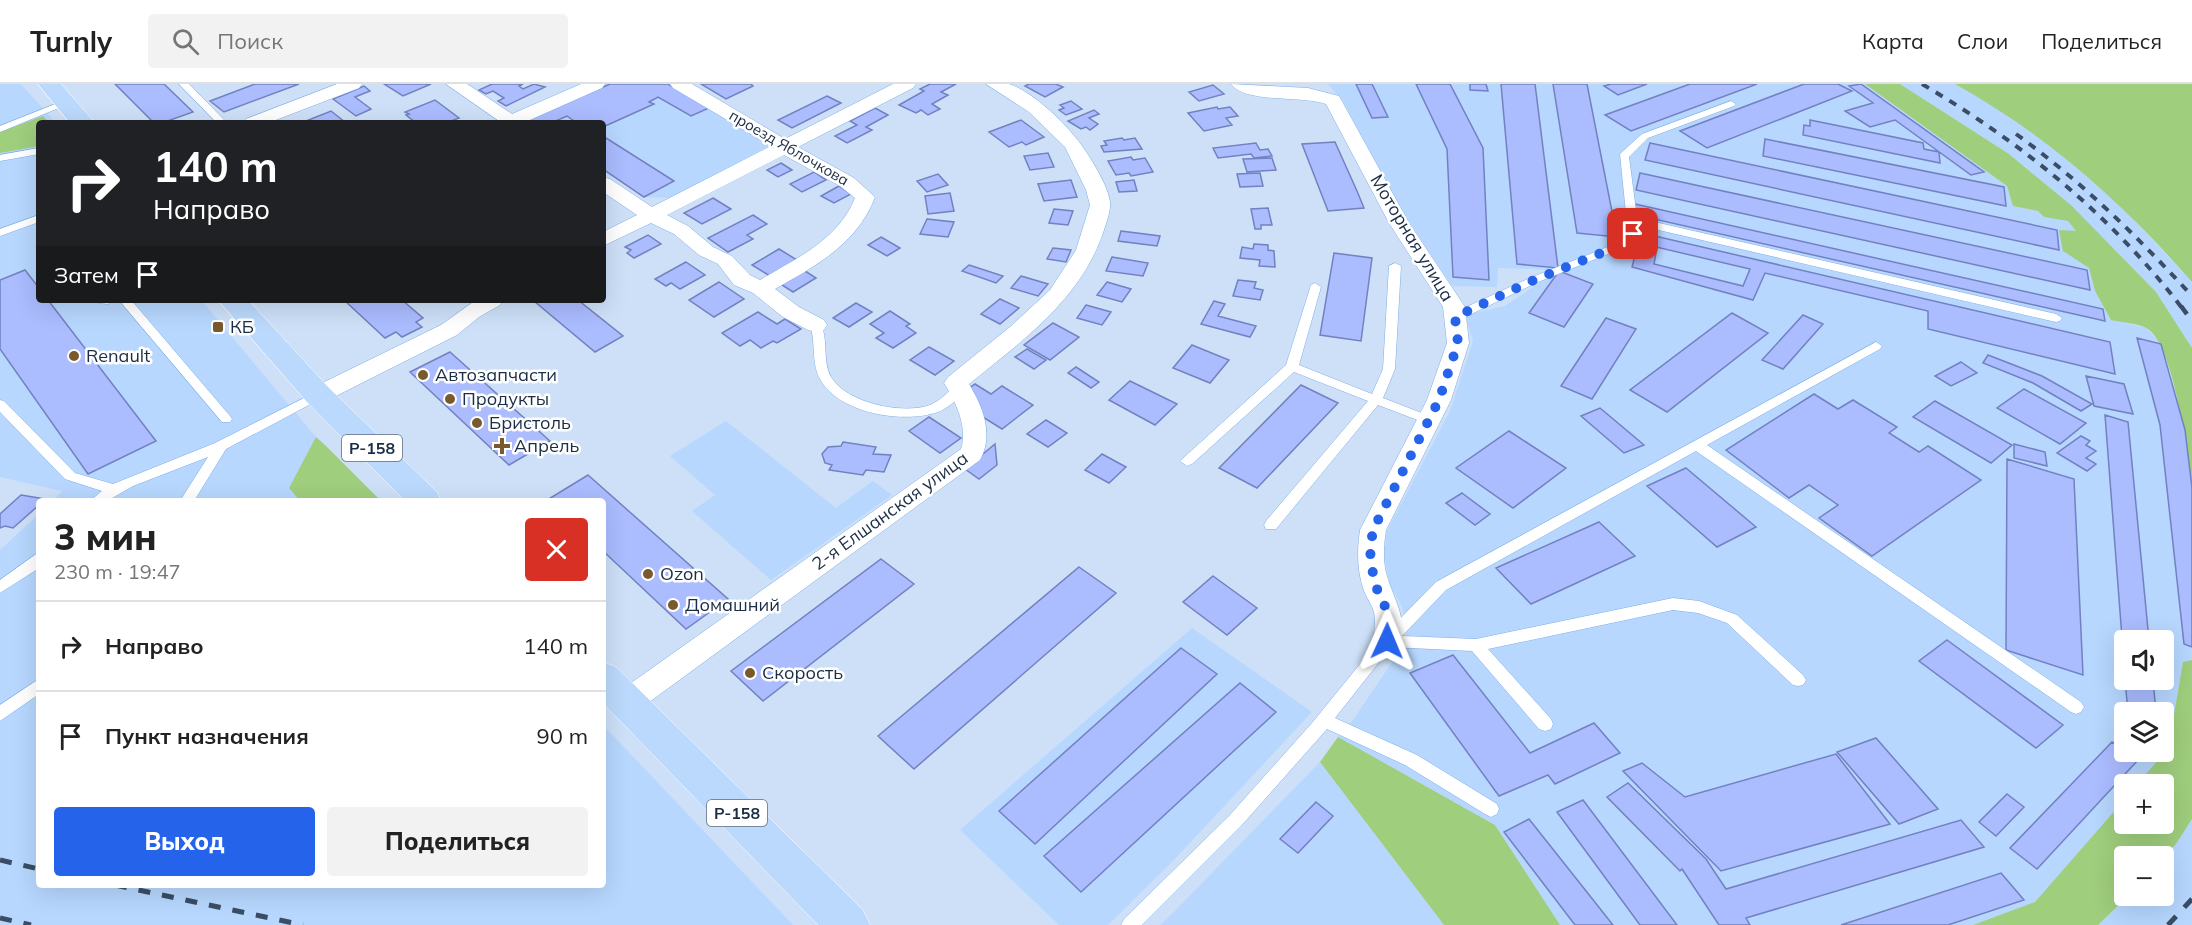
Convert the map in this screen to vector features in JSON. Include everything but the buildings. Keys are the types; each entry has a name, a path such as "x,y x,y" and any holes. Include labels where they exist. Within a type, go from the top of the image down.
{"main road":[{"path":"50,84 80,120"},
{"name":"Р-158","path":"235,303 318,395 422,498"},
{"name":"Р-158","path":"615,690 848,925"}],"street":[{"path":"260,120 353,84"},
{"path":"455,84 509,120"},
{"path":"516,120 596,84"},
{"name":"проезд Яблочкова","path":"679,84 797,156 852,184 865,197 857,219 839,238 760,288"},
{"path":"606,238 907,84"},
{"path":"960,388 956,383 1057,297 1077,269 1092,236 1100,203 1081,154 1060,130 1030,105 1007,89 994,84"},
{"name":"Моторная улица","path":"1240,84 1266,90 1287,88 1320,91 1334,100 1399,224 1454,307 1458,343 1439,400 1373,530 1370,550 1372,569 1377,589 1388,613 1387,641"},
{"path":"606,185 651,215 681,230 706,251 725,260 742,280 760,288 791,312 816,325"},
{"path":"318,395 449,330 471,312 487,303"},
{"name":"2-я Елшанская улица","path":"615,690 970,454 977,443 976,432 960,388"}],"lane":[{"path":"184,84 219,120"},
{"path":"0,129 66,103"},
{"path":"1455,317 1534,280 1619,246 1633,234 1624,156 1645,136 1731,104"},
{"path":"0,158 36,152"},
{"path":"0,233 36,219"},
{"path":"1630,220 2056,318"},
{"path":"1272,525 1377,400 1389,369 1395,266"},
{"path":"1187,461 1292,367 1315,286"},
{"path":"128,303 226,419"},
{"path":"816,325 820,335 822,363 826,379 839,394 863,406 911,412 935,408 960,388"},
{"path":"1130,925 1235,821 1324,720 1387,641 1441,586 1876,346"},
{"path":"1292,367 1428,420"},
{"path":"101,498 112,489 262,428 318,395"},
{"path":"0,404 70,476 112,489"},
{"path":"1697,444 2076,707"},
{"path":"189,498 222,446"},
{"path":"0,588 36,560"},
{"path":"1387,641 1476,645 1673,604 1700,607 1732,619 1798,680"},
{"path":"1476,645 1545,724"},
{"path":"0,714 36,687"},
{"path":"1324,720 1411,760 1491,809"}],"shaded area":[{"path":"0,84 21,84 53,120 36,120 36,303 204,303 316,437 378,498 56,498 62,491 0,477"},
{"path":"601,84 669,84 772,144 673,198 644,197 606,173 606,120 523,120"},
{"path":"1327,84 1865,84 2007,186 2013,206 2038,211 2044,217 2068,221 2076,231 2063,251 2089,268 2095,291 2111,320 2147,328 2161,344 2185,430 2192,488 2192,660 2183,662 2174,714 2174,702 2114,702 2114,762 2156,762 2146,774 2114,774 2114,811 2035,902 1973,925 1560,925 1495,825 1338,737 1353,720 1399,652 1407,631 1402,607 1390,585 1384,556 1387,531 1450,411 1473,341 1465,315 1505,306 1558,270 1498,268 1497,287 1452,286 1395,201 1342,99"},
{"path":"1900,84 1955,84 1997,108 2055,149 2118,203 2192,282 2192,348 2156,292 2072,206 2009,154"},
{"path":"726,421 836,508 873,481 892,495 771,580 692,511 715,495 670,456"},
{"path":"36,517 36,888 606,888 606,728 793,925 0,925 0,550"},
{"path":"1192,628 1312,712 1173,861 1108,925 1059,925 960,830"},
{"path":"1320,762 1444,925 1160,925 1172,914"},
{"path":"2192,819 2192,925 2098,925 2118,906 2174,906 2174,846"}],"green space":[{"path":"1865,84 1900,84 2009,154 2072,206 2156,292 2192,348 2192,488 2178,403 2172,378 2157,339 2144,327 2111,320 2095,291 2089,268 2063,251 2059,230 2076,231 2068,221 2044,217 2038,211 2013,206 2007,186"},
{"path":"1955,84 2192,84 2192,282 2139,225 2082,172 2021,125"},
{"path":"43,116 47,120 36,120 36,147 0,153 0,132"},
{"path":"316,437 378,498 297,498 289,488"},
{"path":"2192,660 2192,819 2176,844 2174,846 2114,846 2114,906 2118,906 2098,925 1973,925 2035,902 2114,811 2114,834 2174,834 2174,774 2146,774 2156,762 2174,762 2174,714 2183,662"},
{"path":"1338,737 1495,825 1560,925 1444,925 1320,762"}],"railway":[{"path":"1922,84 1995,131 2063,183 2125,242 2182,308"},
{"path":"2016,134 2108,211 2192,296"},
{"path":"2181,306 2192,321"},
{"path":"0,860 36,868"},
{"path":"129,888 303,925"},
{"path":"2168,925 2192,899"},
{"path":"0,918 31,925"}],"place":[{"name":"КБ","path":"218,327"},
{"name":"Renault","path":"74,356"},
{"name":"Автозапчасти","path":"423,375"},
{"name":"Продукты","path":"450,399"},
{"name":"Бристоль","path":"477,423"},
{"name":"Апрель","path":"502,446"},
{"name":"Ozon","path":"648,574"},
{"name":"Домашний","path":"673,605"},
{"name":"Скорость","path":"750,673"}],"route":[{"path":"1387,641 1388,613 1377,589 1372,569 1370,550 1373,530 1439,400 1458,343 1455,317 1534,280 1619,246 1633,234"}]}
